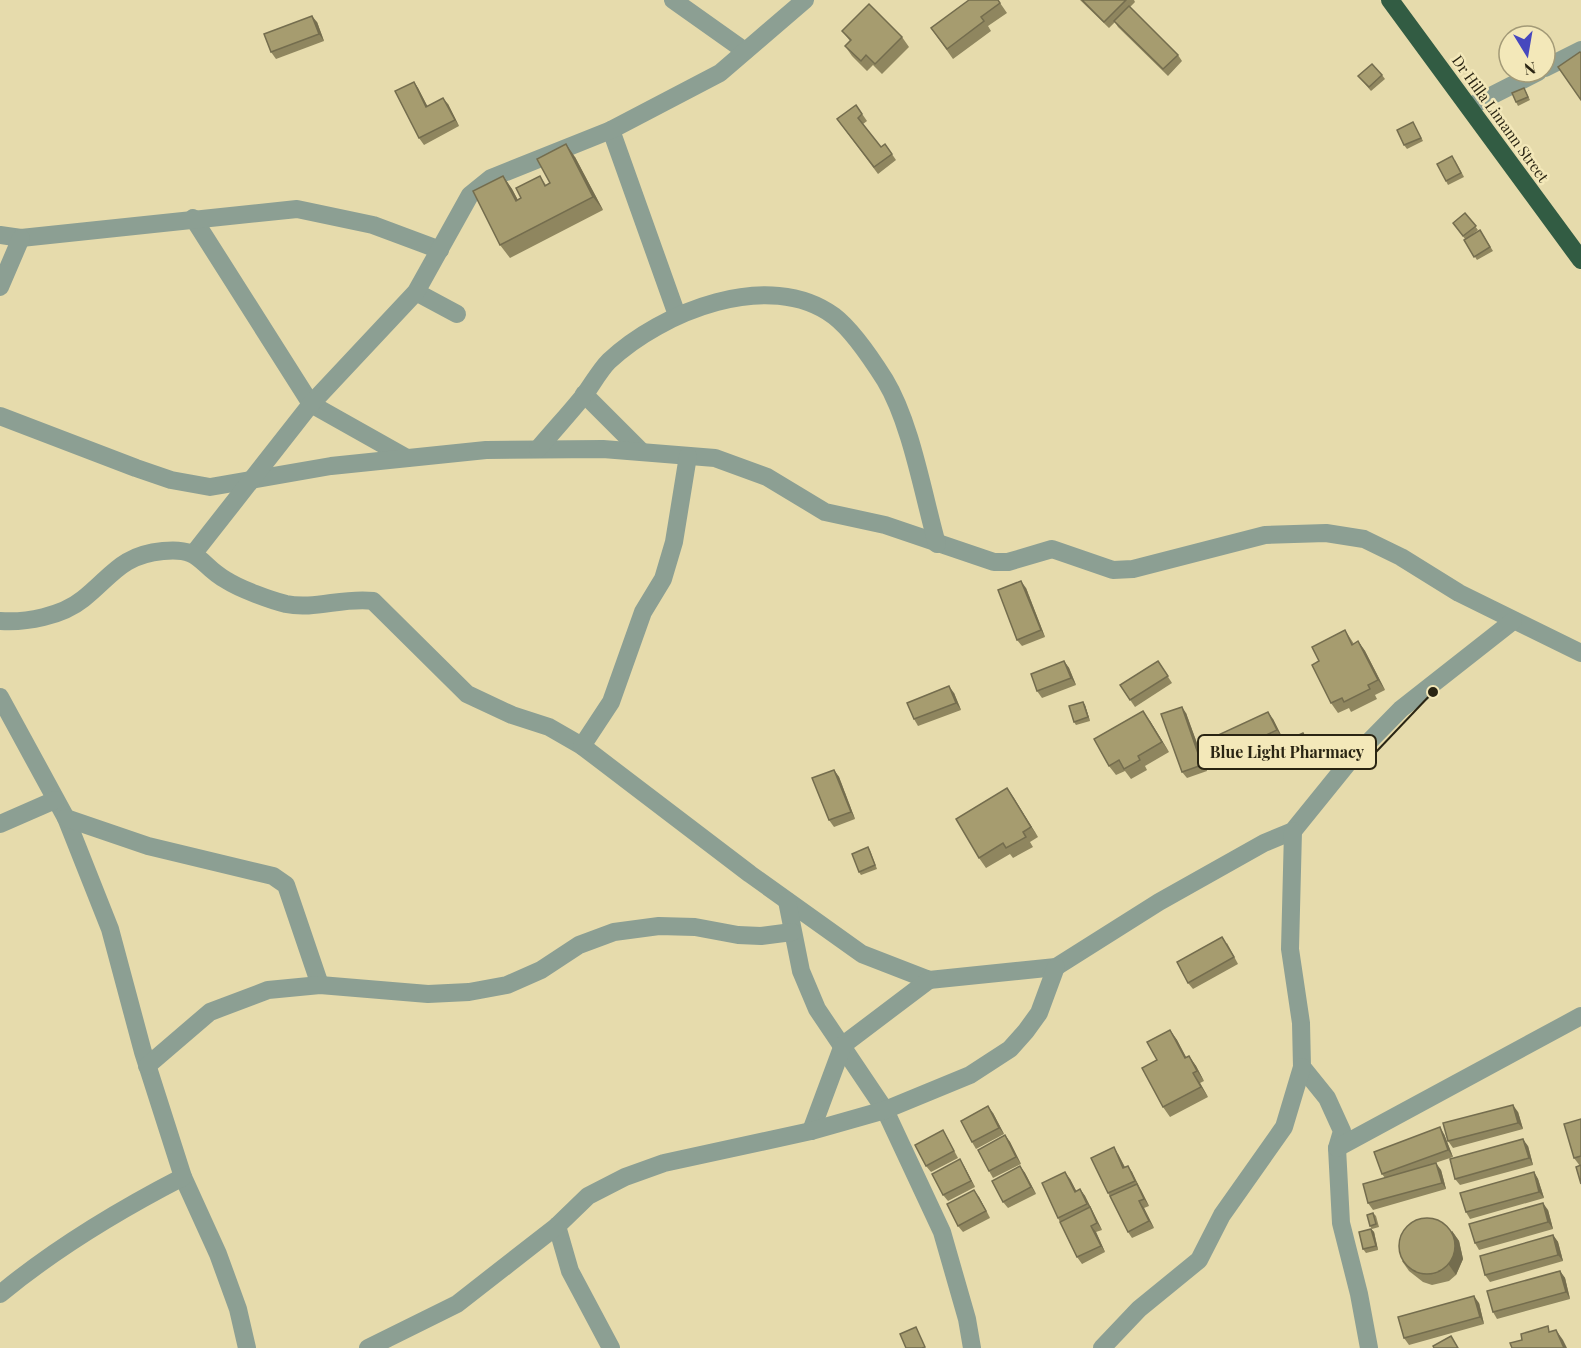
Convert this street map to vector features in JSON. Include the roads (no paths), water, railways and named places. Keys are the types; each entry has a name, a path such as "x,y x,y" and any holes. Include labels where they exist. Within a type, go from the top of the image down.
{"highway":[{"name":"Dr Hilla Limann Street","path":"1390,0 1581,260"}],"street":[{"path":"673,0 745,51"},
{"path":"194,553 311,404 416,292 470,195 490,178 611,130 720,73 805,0"},
{"path":"1557,62 1581,50"},
{"path":"1469,107 1514,84"},
{"path":"611,130 677,315"},
{"path":"0,236 21,238 193,218 297,209 373,225 440,250"},
{"path":"193,218 311,404 407,458"},
{"path":"0,287 21,238"},
{"path":"416,292 457,314"},
{"path":"538,449 609,362 652,329 677,315 729,298 768,296 805,302 834,316 864,349 886,381 912,454 937,544"},
{"path":"584,394 642,452"},
{"path":"0,416 171,480 210,487 331,466 486,450 642,452 715,458 767,477 825,512 885,525 994,562 1008,562 1052,549 1113,570 1164,562 1265,535 1326,533 1364,539 1401,556 1459,593 1581,653"},
{"path":"582,746 611,702 643,612 663,579 674,542 688,456"},
{"path":"0,621 16,622 56,613 82,600 105,577 132,558 163,551 194,553 226,580 286,604 312,605 361,599 373,601 467,694 512,715 549,727 582,746 787,901 862,954 929,980 1056,967 1159,902 1264,843 1293,831 1348,763 1401,709 1513,621"},
{"path":"0,697 66,818 110,929 147,1066 183,1177 222,1265 238,1309 247,1348"},
{"path":"0,824 55,800"},
{"path":"66,818 148,846 273,876 280,880 293,897 320,985"},
{"path":"1102,1348 1139,1310 1199,1260 1222,1215 1284,1127 1302,1067 1301,1023 1290,949 1293,831"},
{"path":"787,901 801,971 817,1009 827,1027 843,1044 885,1110 942,1232 972,1348"},
{"path":"147,1066 210,1012 268,990 320,985 428,994 469,992 507,985 541,970 579,945 614,932 659,926 695,927 738,935 762,936 792,932"},
{"path":"368,1348 457,1304 557,1226 588,1196 625,1178 664,1163 811,1131 885,1110 970,1075 1010,1049 1039,1013 1056,967"},
{"path":"811,1131 843,1044 929,980"},
{"path":"1337,1148 1581,1016"},
{"path":"1302,1067 1327,1098 1342,1131 1337,1148 1341,1223 1359,1294 1369,1348"},
{"path":"5,1285 119,1210 183,1177"},
{"path":"557,1226 570,1271 611,1348"}],"place":[{"name":"Blue Light Pharmacy","path":"1433,692"}]}
